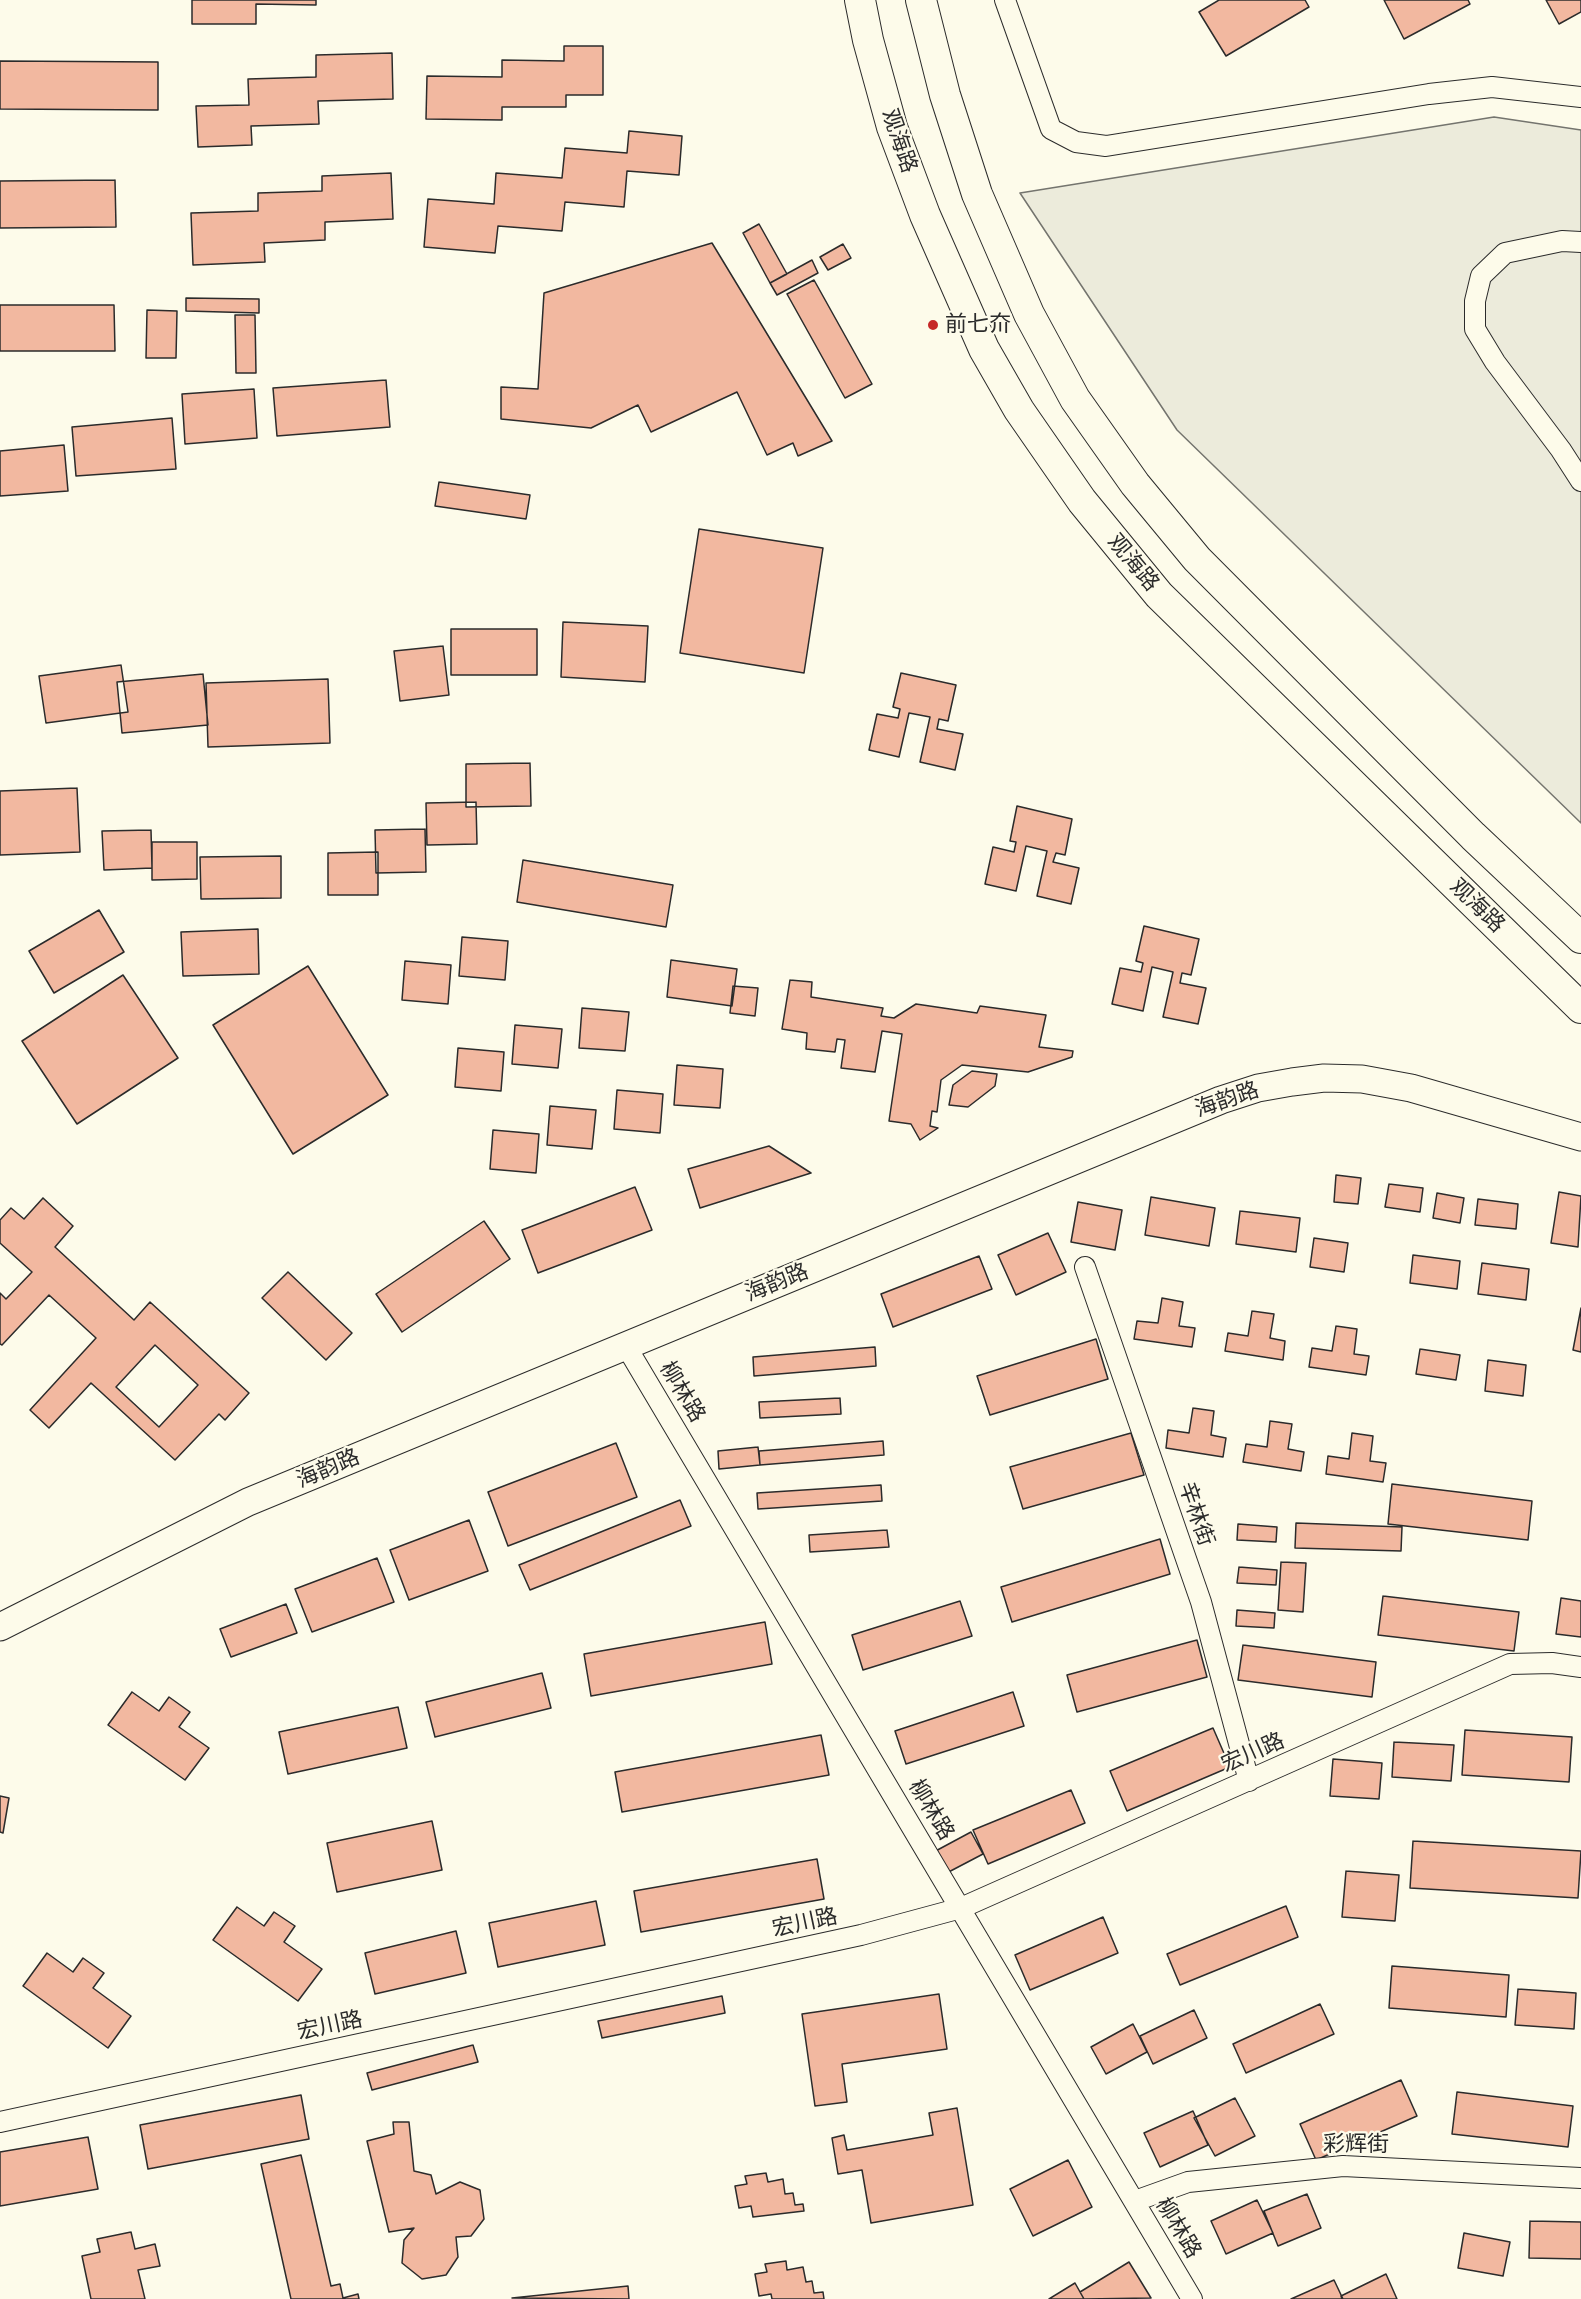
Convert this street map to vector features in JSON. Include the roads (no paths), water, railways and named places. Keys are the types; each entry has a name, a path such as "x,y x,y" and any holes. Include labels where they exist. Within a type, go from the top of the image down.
{"main road":[{"name":"观海路","path":"860,0 892,127 925,215 975,328 1019,410 1082,501 1159,595 1581,1008"},
{"path":"921,0 945,95 977,194 1029,314 1081,409 1135,484 1197,559 1473,836 1581,938"}],"street":[{"path":"1005,0 1050,129 1076,142 1106,146 1429,94 1492,87 1581,97"},
{"path":"1581,242 1562,241 1505,253 1481,276 1475,301 1475,329 1495,362 1561,450 1581,481"},
{"name":"海韵路","path":"0,1628 248,1502 1221,1100 1258,1088 1324,1078 1362,1079 1411,1088 1581,1137"},
{"name":"辛林街","path":"1085,1267 1201,1602 1249,1781"},
{"name":"柳林路","path":"626,1346 1192,2299"},
{"name":"宏川路","path":"0,2122 861,1935 961,1908 1510,1664 1552,1663 1581,1667"},
{"name":"彩辉街","path":"1135,2201 1188,2182 1343,2166 1581,2178"}],"place":[{"name":"前七夼","path":"933,325"}]}
